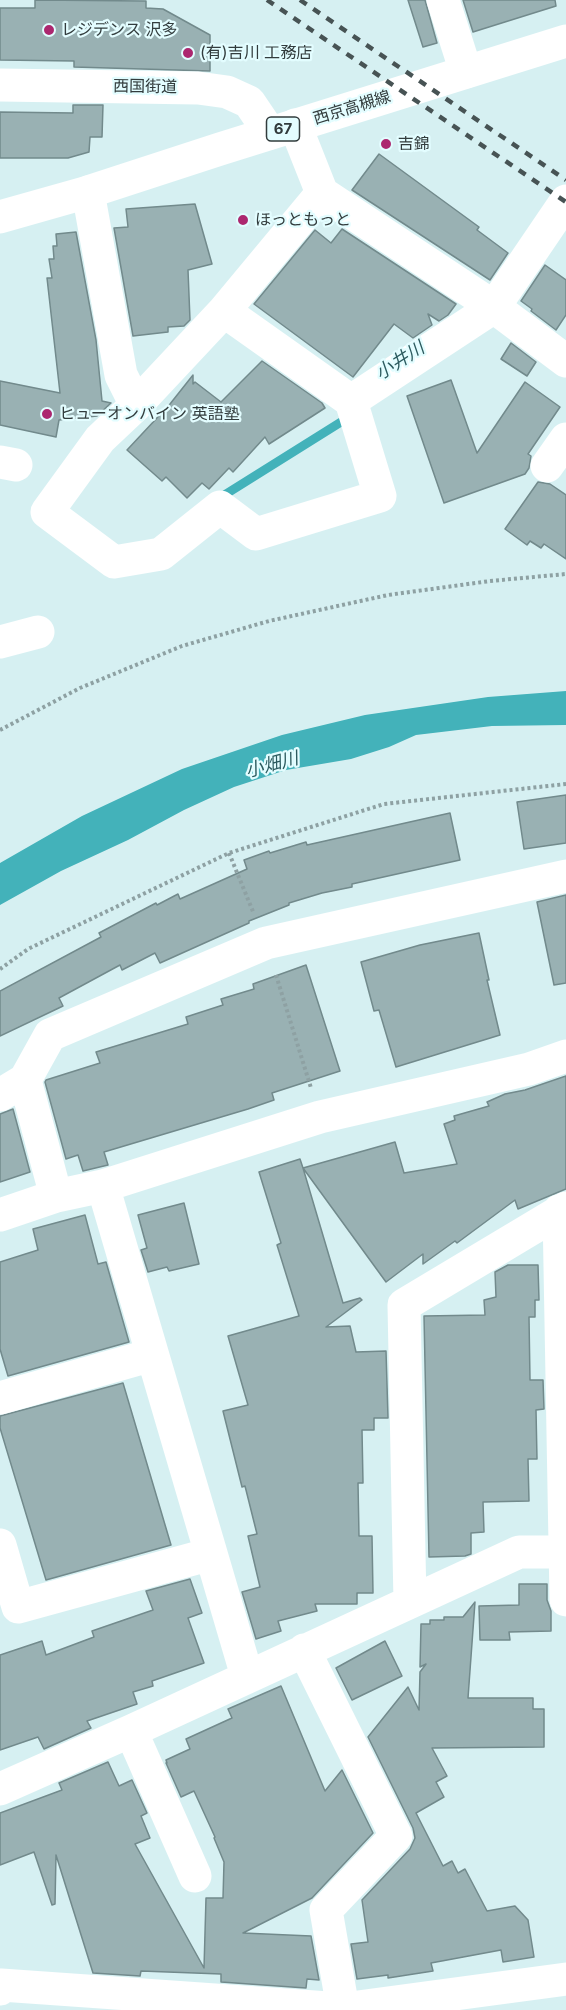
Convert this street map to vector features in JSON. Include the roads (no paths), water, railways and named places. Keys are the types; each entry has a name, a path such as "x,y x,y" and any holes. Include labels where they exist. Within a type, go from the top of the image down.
{"street":[{"path":"443,0 466,72"},
{"name":"西京高槻線","path":"0,217 88,192 566,41"},
{"name":"西国街道","path":"0,85 198,88 227,92 249,102 283,129 322,193"},
{"path":"88,192 122,375 136,405"},
{"path":"224,311 355,415 380,496 256,534 220,507 161,554 114,562 47,512 100,439 136,405 224,311 322,193 499,311 566,361"},
{"path":"355,415 499,311 566,201"},
{"path":"547,466 566,439"},
{"path":"0,642 38,632"},
{"path":"56,1196 12,1088 50,1035 266,943 566,876"},
{"path":"0,1215 56,1196 103,1186 320,1117 529,1069 566,1056"},
{"path":"103,1186 247,1676"},
{"path":"562,1210 566,1600"},
{"path":"410,1602 404,1305 562,1210"},
{"path":"0,1398 152,1354"},
{"path":"0,1545 18,1607 211,1554"},
{"path":"0,1789 519,1552 566,1552"},
{"path":"304,1650 396,1836 326,1910 343,2009"},
{"path":"131,1731 195,1876"},
{"path":"0,1984 343,2009 566,1978"}],"water":[{"name":"小畑川","path":"566,691 566,725 492,726 416,735 389,747 351,759 286,770 234,787 184,810 128,840 61,871 0,905 0,863 82,816 182,769 282,735 365,715 488,697"}],"waterway":[{"name":"小井川","path":"218,499 349,417"}],"railway":[{"path":"267,0 566,202"},
{"path":"300,0 566,180"}],"place":[{"name":"レジデンス 沢多","path":"49,30"},
{"name":"(有)吉川 工務店","path":"188,53"},
{"name":"吉錦","path":"386,144"},
{"name":"ほっともっと","path":"243,220"},
{"name":"ヒューオンバイン 英語塾","path":"47,414"}]}
